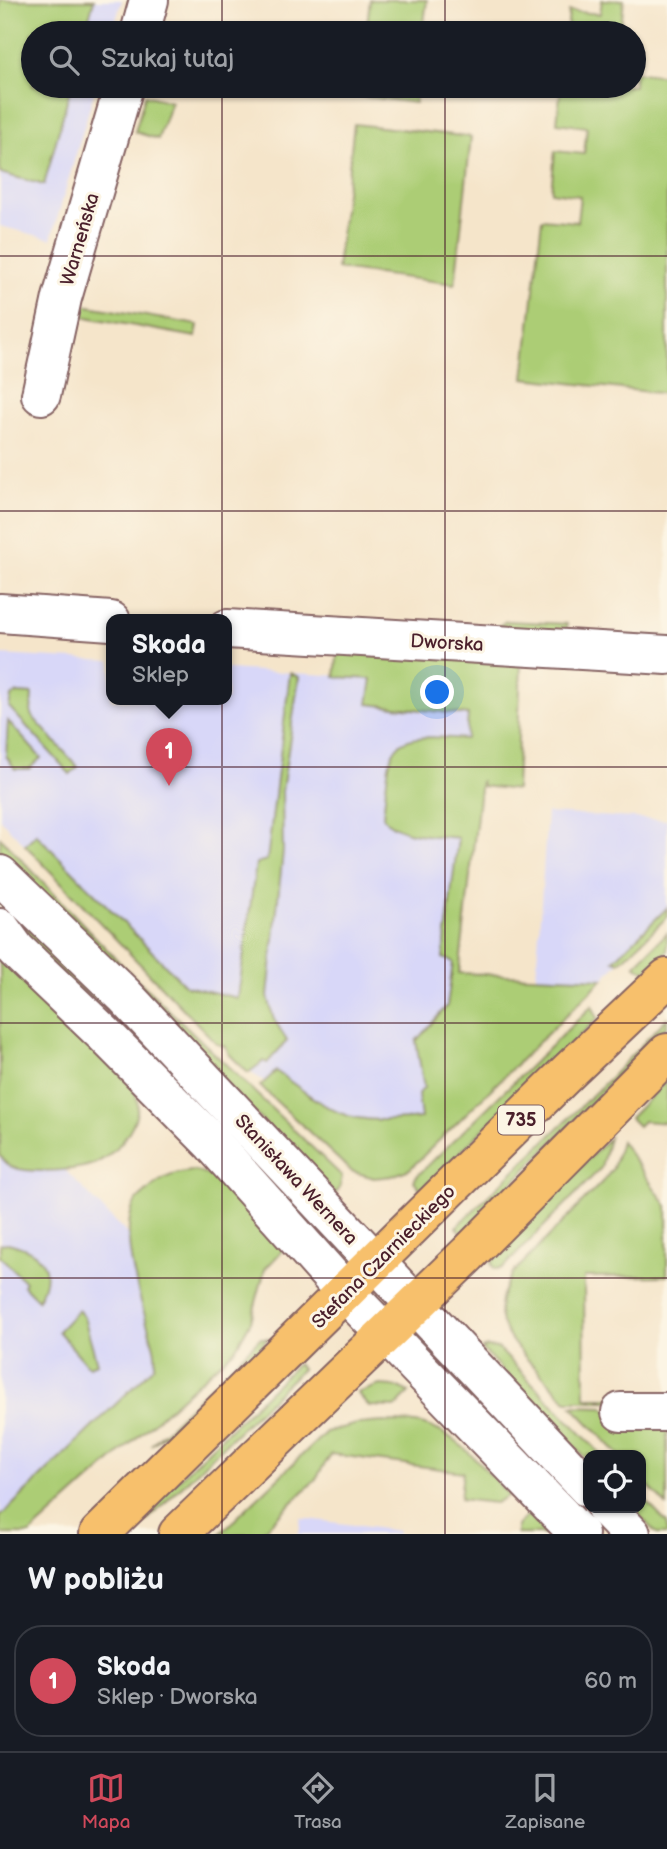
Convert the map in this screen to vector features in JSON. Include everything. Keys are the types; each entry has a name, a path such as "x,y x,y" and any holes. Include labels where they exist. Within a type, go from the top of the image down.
{"main road":[{"name":"Stefana Czarnieckiego","path":"99,1534 667,978"},
{"path":"178,1534 385,1335 667,1053"}],"street":[{"path":"143,21 149,0"},
{"name":"Warneńska","path":"41,395 62,298 120,98"},
{"path":"0,613 106,621"},
{"name":"Dworska","path":"232,629 667,655"},
{"name":"Stanisława Wernera","path":"0,875 124,995 583,1483"},
{"name":"Stanisława Wernera","path":"0,928 16,950 213,1144 385,1335 579,1534"},
{"path":"621,1412 667,1412"},
{"path":"611,1513 631,1534"}],"shaded area":[{"path":"0,0 122,0 116,21 21,21 21,98 92,98 51,239 0,226"},
{"path":"0,655 106,661 106,705 232,705 232,669 492,685 443,1122 328,1120 248,1071 229,1054 226,1047 217,1044 0,819"},
{"path":"547,813 667,820 667,910 603,979 536,977"},
{"path":"0,1112 64,1169 129,1236 136,1279 156,1361 148,1375 0,1517"},
{"path":"301,1518 398,1531 397,1534 299,1534"}],"green space":[{"path":"0,0 94,0 88,21 21,21 21,98 68,98 44,185 0,173"},
{"path":"370,0 427,0 424,21 367,21"},
{"path":"602,0 624,0 621,21 568,21 569,11 600,14"},
{"path":"646,73 667,76 667,394 524,378 542,219 577,222 580,196 551,192 555,151 584,154 587,127 557,123 560,98 646,98"},
{"path":"144,98 171,102 158,139 135,132"},
{"path":"374,98 416,98 415,103"},
{"path":"354,124 471,137 455,284 337,269"},
{"path":"83,305 198,325 196,337 86,317 80,313"},
{"path":"506,621 567,624 566,635 496,628"},
{"path":"338,649 521,663 516,790 482,786 481,780 459,973 603,979 410,1169 392,1176 374,1178 351,1171 260,1086 276,1071 323,1104 349,1116 380,1120 421,1118 418,1094 424,1088 416,1041 447,1006 453,962 443,958 458,838 407,832 390,824 383,817 388,772 397,747 406,741 439,737 466,739 468,715 368,704 372,679 335,677"},
{"path":"290,673 299,677 282,791 283,851 268,996 273,1017 287,1041 267,1063 264,1061 248,1073 229,1054 226,1047 217,1044 25,845 36,834 186,986 238,998 256,863 267,860"},
{"path":"18,693 32,694 31,715 78,767 70,774 9,707 11,697"},
{"path":"8,721 41,758 29,769 15,769 6,756"},
{"path":"0,837 119,962 342,1176 335,1195 0,853"},
{"path":"0,889 134,1028 131,1031 75,987 41,955 0,903"},
{"path":"667,908 667,917 625,958 619,962 614,960"},
{"path":"667,933 667,951 645,972 635,965"},
{"path":"0,951 128,1080 135,1091 138,1104 133,1124 114,1150 98,1162 43,1171 12,1167 0,1156"},
{"path":"592,1006 598,1018 421,1190 414,1181 416,1177"},
{"path":"667,1018 667,1026 462,1234 456,1227 611,1077"},
{"path":"667,1080 667,1123 643,1121 638,1126 630,1118"},
{"path":"609,1138 601,1168 503,1268 495,1269 491,1263 512,1237"},
{"path":"621,1141 667,1206 667,1276 584,1277 585,1398 667,1398 667,1401 567,1401 511,1340 501,1320 501,1299 512,1274 605,1179 613,1168"},
{"path":"195,1171 223,1183 285,1248 265,1269 251,1321 235,1349 30,1534 0,1534 0,1517 154,1367 154,1348 130,1251 130,1220 135,1202 153,1186 169,1176"},
{"path":"8,1243 29,1251 42,1262 46,1278 38,1300 0,1256 0,1244"},
{"path":"78,1310 84,1317 97,1363 88,1366 58,1331"},
{"path":"260,1338 268,1338 227,1382 198,1409 151,1445"},
{"path":"498,1348 597,1450 583,1450 583,1456 482,1349"},
{"path":"297,1364 302,1369 133,1534 122,1534"},
{"path":"380,1385 409,1392 396,1407 369,1406 357,1393"},
{"path":"572,1406 603,1407 611,1414 667,1422 667,1506 646,1483 646,1450 614,1450"},
{"path":"417,1423 447,1435 470,1453 509,1495 495,1503 460,1499 463,1472 331,1454 315,1480 260,1534 220,1534 326,1432 357,1424"},
{"path":"646,1501 667,1523 667,1534 657,1534 637,1513 646,1513"},
{"path":"528,1514 548,1534 517,1534 517,1526"}],"place":[{"name":"Skoda","path":"169,786"}]}
